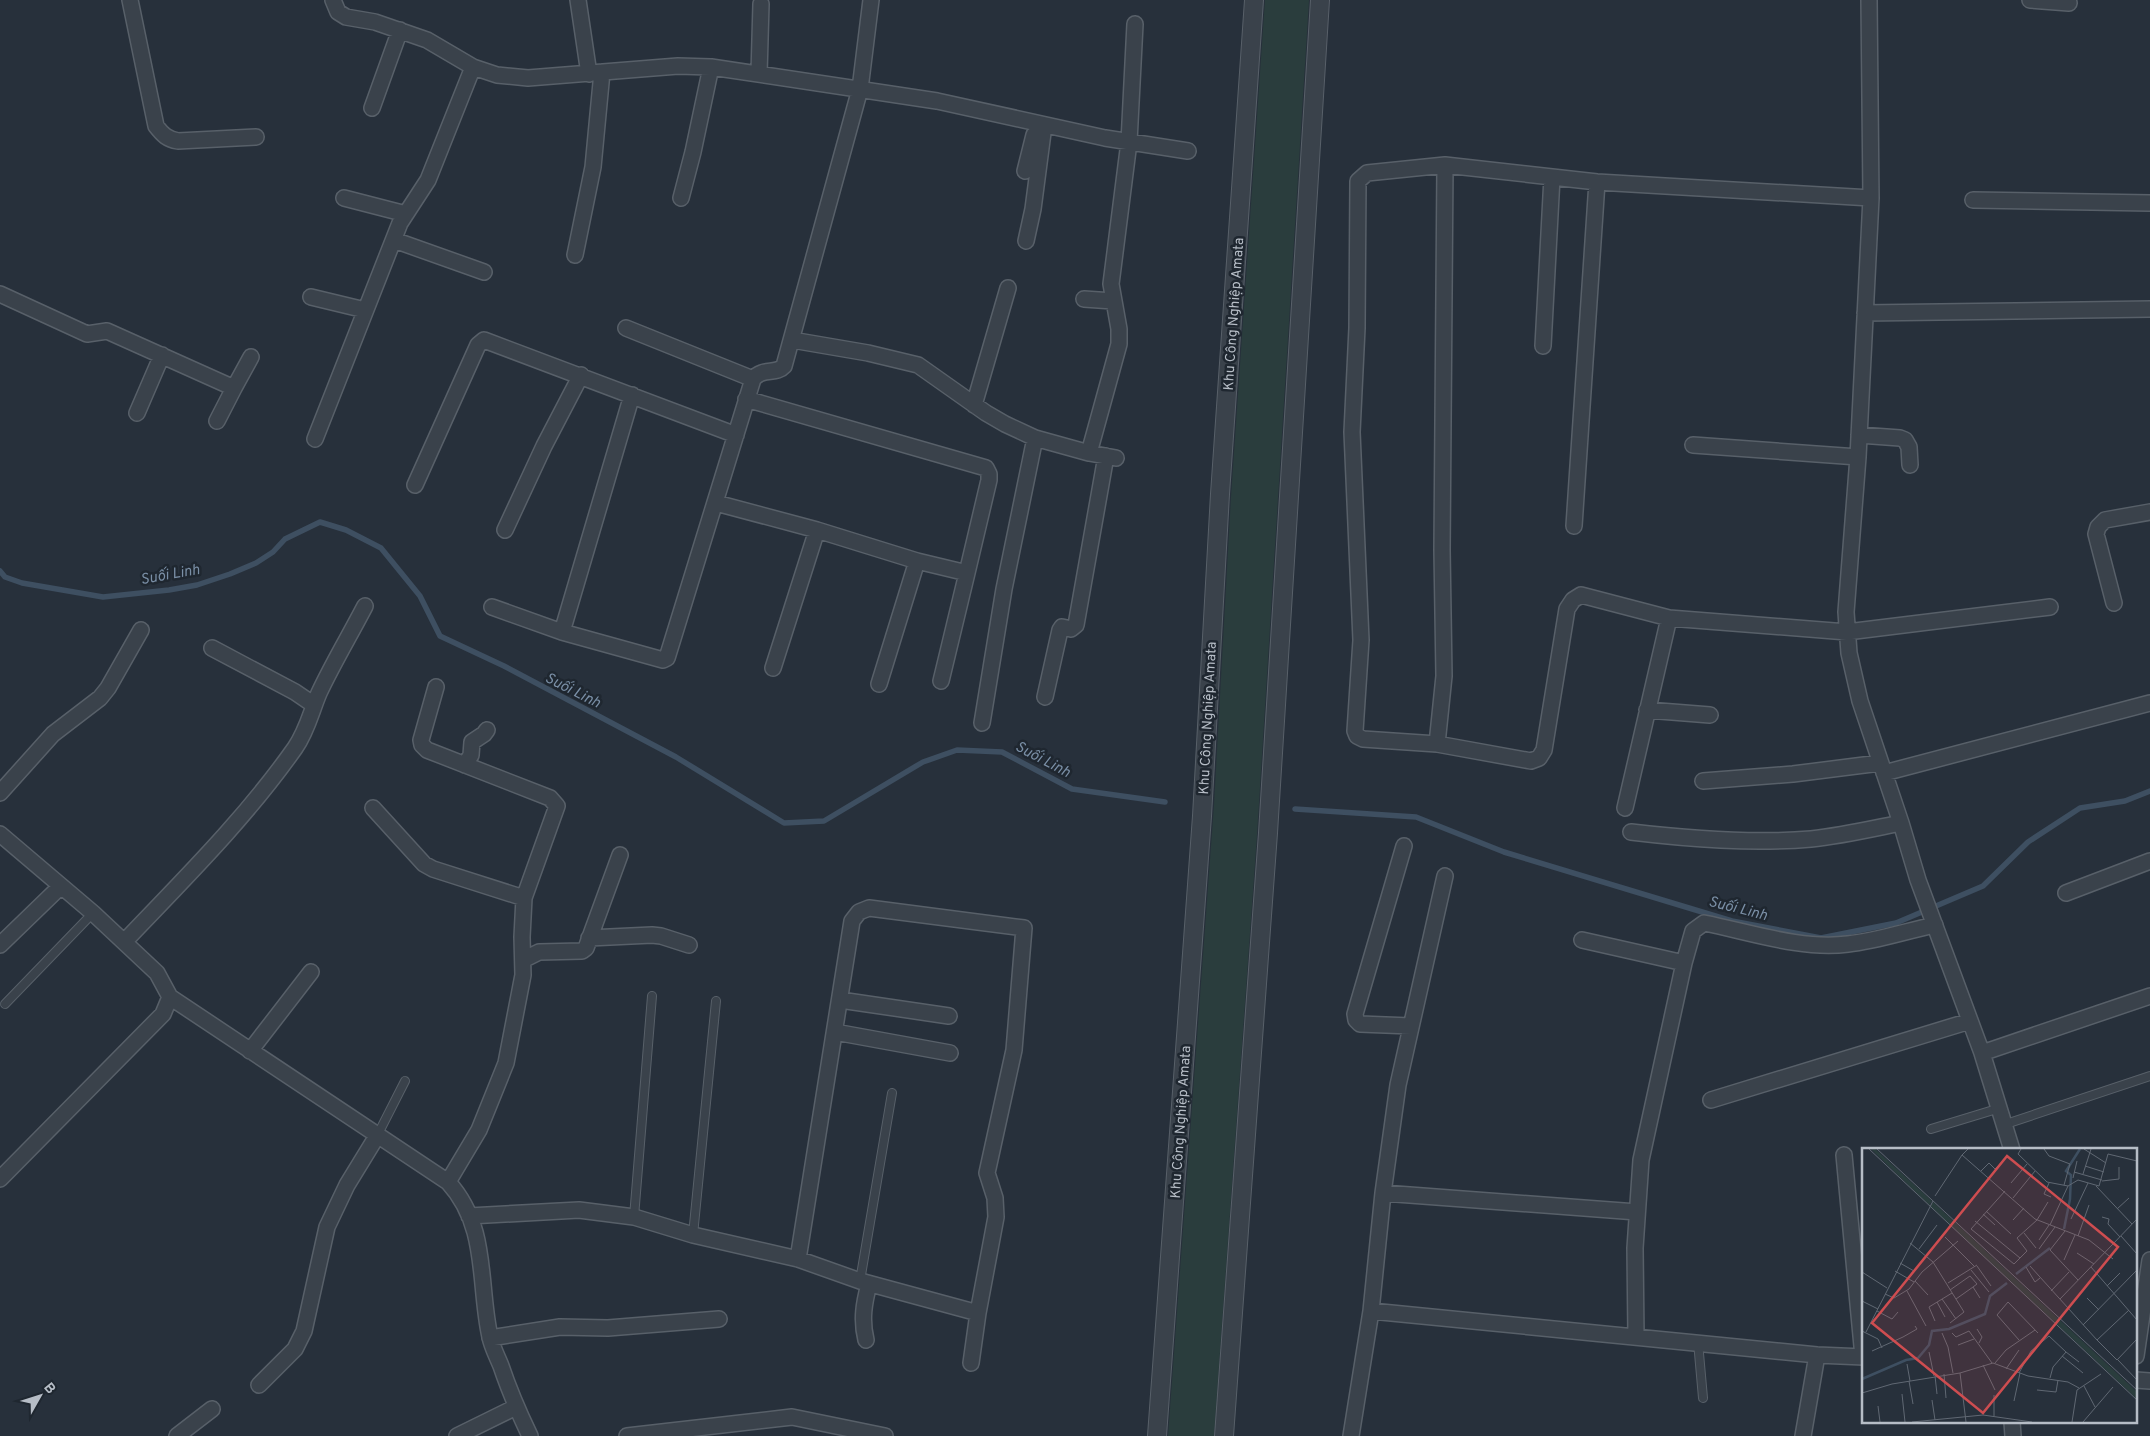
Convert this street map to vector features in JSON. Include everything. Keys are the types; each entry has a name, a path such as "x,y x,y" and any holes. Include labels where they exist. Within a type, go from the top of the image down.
{"street":[{"path":"130,0 156,126 167,139 178,142 256,136"},
{"path":"333,0 338,12 346,17 375,22 400,30 427,40 473,66 510,77 528,78 678,66 711,67 937,101 1129,142 1188,151"},
{"path":"575,255 593,167 596,73 578,0"},
{"path":"492,607 562,632 663,660 667,658 753,379 758,373 780,370 784,366 860,89 871,0"},
{"name":"Khu Công Nghiệp Amata","path":"1157,1436 1202,816 1220,494 1254,0"},
{"path":"1224,1436 1268,833 1320,0"},
{"path":"1869,0 1871,198 1858,458 1846,612 1849,653 1860,701 1901,822 1918,880 1982,1053 2006,1124 2012,1148"},
{"path":"2030,0 2069,3"},
{"path":"759,74 761,4"},
{"path":"1089,453 1119,344 1119,329 1111,284 1129,142 1134,24"},
{"path":"372,108 400,30"},
{"path":"315,439 394,240 406,214 428,180 473,66"},
{"path":"681,198 711,67"},
{"path":"1025,171 1039,124"},
{"path":"1026,241 1033,209 1039,124"},
{"path":"1871,198 1598,182 1445,165 1367,173 1358,181 1357,328 1352,432 1361,640 1355,731 1357,736 1364,739 1437,744 1530,761 1539,758 1544,750 1567,609 1573,600 1581,595 1669,618 1847,632 2050,607"},
{"path":"1437,744 1444,676 1442,540 1445,165"},
{"path":"1543,346 1552,177"},
{"path":"1574,526 1598,182"},
{"path":"344,198 406,214"},
{"path":"1973,200 2150,203"},
{"path":"394,240 484,272"},
{"path":"974,404 1008,288"},
{"path":"0,294 87,334 107,331 234,388"},
{"path":"312,297 365,310"},
{"path":"1084,299 1113,301"},
{"path":"1865,313 2150,309"},
{"path":"626,328 753,379"},
{"path":"415,485 481,342 484,340 736,435"},
{"path":"792,340 868,353 918,366 1006,424 1035,438 1111,457 1076,625 1071,629 1064,626 1060,630 1045,697"},
{"path":"137,413 162,355"},
{"path":"218,421 251,358"},
{"path":"505,530 544,446 581,375"},
{"path":"562,632 632,395"},
{"path":"746,399 986,468 989,474 988,480 941,681"},
{"path":"1859,435 1893,437 1905,440 1909,447 1910,465"},
{"path":"982,723 1004,589 1035,438"},
{"path":"1693,445 1858,458"},
{"path":"716,503 817,530 917,561 967,573"},
{"path":"2114,603 2096,534 2098,527 2105,520 2150,512"},
{"path":"773,668 817,530"},
{"path":"879,684 917,561"},
{"path":"124,942 230,830 295,748 309,723 314,705 327,677 365,606"},
{"path":"1625,808 1669,618"},
{"path":"0,793 53,734 100,698 108,688 141,630"},
{"path":"212,648 295,692 314,705"},
{"path":"436,687 421,740 422,746 427,750 554,801 557,806 524,898 522,974 506,1063 479,1130 448,1182"},
{"path":"1703,781 1882,768 2150,703"},
{"path":"1647,710 1710,716"},
{"path":"465,765 471,755 472,742 487,730"},
{"path":"373,808 413,852 429,866 449,875 524,898"},
{"path":"1631,832 1678,838 1778,841 1857,833 1901,822"},
{"path":"0,834 93,913 157,973 170,997 448,1182 458,1194 470,1216 479,1245 490,1338 516,1408 530,1436"},
{"path":"1404,846 1355,1014 1356,1020 1360,1024 1411,1026"},
{"path":"523,960 539,952 582,951 586,948 620,855"},
{"path":"2066,893 2150,861"},
{"path":"1351,1436 1371,1311 1383,1193 1398,1085 1445,876"},
{"path":"0,945 61,886"},
{"path":"798,1259 852,921 859,912 869,908 1024,928 1014,1050 987,1173 995,1198 996,1217 978,1313 971,1363"},
{"path":"1636,1336 1635,1248 1641,1160 1684,963 1693,931 1697,926 1704,923 1779,939 1822,945 1848,944 1935,925"},
{"path":"589,938 652,935 689,945"},
{"path":"1582,940 1684,963"},
{"path":"250,1051 311,972"},
{"path":"1982,1053 2150,996"},
{"path":"0,1179 163,1014 170,997"},
{"path":"840,1000 950,1016"},
{"path":"1711,1100 1970,1021"},
{"path":"835,1032 950,1053"},
{"path":"259,1386 295,1349 304,1331 327,1227 347,1186 377,1136"},
{"path":"1844,1155 1862,1346"},
{"path":"1383,1193 1637,1212"},
{"path":"470,1216 579,1210 634,1217 693,1235 798,1259 865,1282 978,1313"},
{"path":"2138,1342 2150,1260"},
{"path":"865,1282 863,1328 866,1340"},
{"path":"1371,1311 1817,1355 1862,1357"},
{"path":"490,1338 560,1327 608,1328 719,1319"},
{"path":"1803,1436 1817,1355"},
{"path":"457,1436 516,1408"},
{"path":"177,1436 212,1409"},
{"path":"627,1436 792,1417 885,1436"}],"lane":[{"path":"5,1004 93,913"},
{"path":"634,1217 652,996"},
{"path":"693,1235 716,1001"},
{"path":"2006,1124 2150,1076"},
{"path":"377,1136 405,1081"},
{"path":"865,1282 892,1093"},
{"path":"1931,1129 2000,1108"},
{"path":"1698,1342 1703,1398"}],"shaded area":[{"path":"1265,0 1309,0 1257,835 1214,1436 1168,1436 1214,805 1231,497"}],"waterway":[{"name":"Suối Linh","path":"0,571 5,577 22,583 103,597 169,590 197,585 256,563 273,552 285,539 320,522 346,530 381,548 420,596 440,636 504,666 676,757 784,823 824,821 923,762 957,750 1002,752 1072,789 1165,802"},
{"name":"Suối Linh","path":"1295,809 1416,817 1504,852 1732,921 1821,938 1896,923 1983,886 2028,842 2080,808 2125,801 2150,791"}]}
